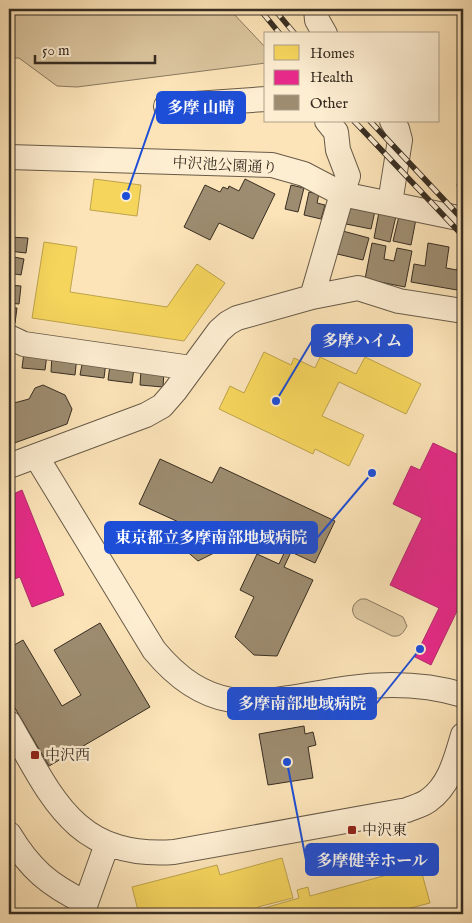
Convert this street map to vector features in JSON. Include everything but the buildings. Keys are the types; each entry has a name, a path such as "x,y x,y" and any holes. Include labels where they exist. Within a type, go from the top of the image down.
{"street":[{"path":"316,9 317,20 323,32"},
{"path":"166,106 264,99"},
{"path":"312,298 348,176 338,150 336,132 328,122"},
{"path":"390,203 400,140 393,122"},
{"name":"中沢池公園通り","path":"9,157 272,165 304,174 342,194 463,220"},
{"path":"9,466 146,415 162,406 176,391 219,331 237,318 358,288 398,301 463,311"},
{"path":"9,337 24,344 191,368"},
{"path":"36,456 154,650 168,667 195,688 208,694 243,702 262,702 351,688 390,685 422,687 463,695"},
{"path":"9,723 17,754 70,820 87,834 107,844 134,852 154,854 408,810 428,801 440,790 450,775 463,735"},
{"path":"9,834 19,852 37,872 84,908 107,844"}],"shaded area":[{"path":"9,9 235,9 232,12 264,46 264,63 77,87 57,86 19,58 9,58"},
{"path":"361,599 366,599 403,617 407,626 403,633 398,636 392,636 356,618 353,613 353,607"}],"railway":[{"path":"274,9 293,32"},
{"path":"262,12 278,32"},
{"path":"355,122 463,236"},
{"path":"371,122 463,220"}],"place":[{"name":"多摩 山晴","path":"126,196"},
{"name":"多摩ハイム","path":"276,401"},
{"name":"東京都立多摩南部地域病院","path":"372,473"},
{"name":"多摩南部地域病院","path":"420,649"},
{"name":"中沢西","path":"35,755"},
{"name":"多摩健幸ホール","path":"287,762"},
{"name":"中沢東","path":"352,830"}]}
